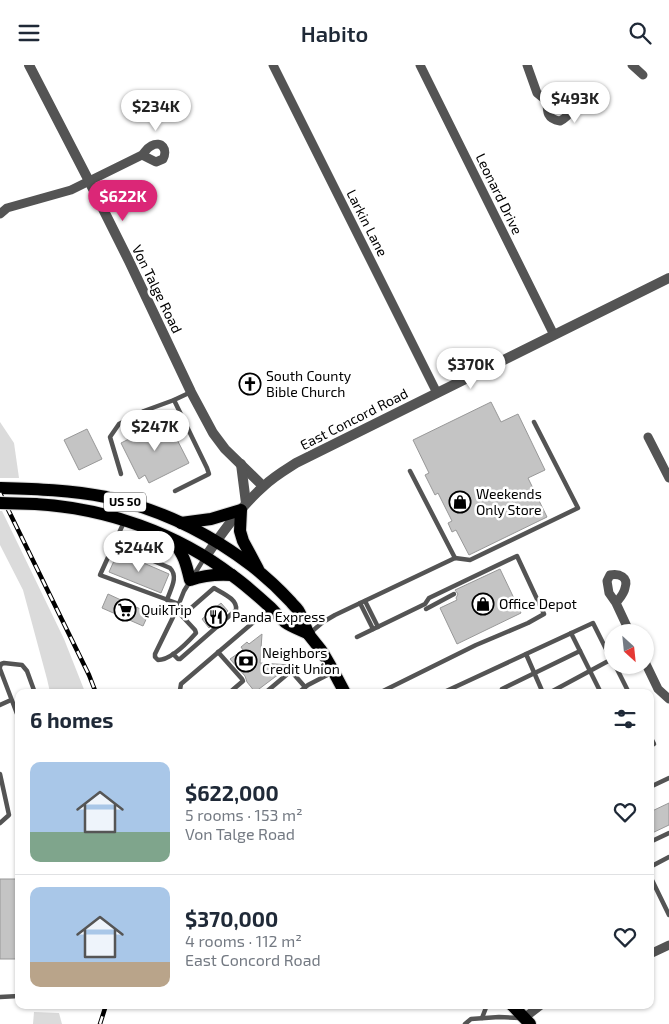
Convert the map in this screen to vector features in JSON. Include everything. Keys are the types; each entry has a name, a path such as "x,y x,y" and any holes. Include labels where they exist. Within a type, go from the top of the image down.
{"main road":[{"name":"US 50","path":"0,488 77,493 106,497 133,504 181,523 216,541 231,550 282,592 298,611 308,633 320,648 343,689"},
{"name":"US 50","path":"0,503 56,505 85,510 124,520 170,537 206,556 252,590 285,622 308,633"},
{"path":"181,523 211,519 244,507 240,531 243,541 260,573"},
{"path":"170,537 181,551 190,580 204,575 232,575"},
{"path":"516,1009 527,1021"}],"street":[{"name":"Von Talge Road","path":"29,65 89,181 192,392 218,441 263,486"},
{"name":"Larkin Lane","path":"273,65 437,393"},
{"name":"Leonard Drive","path":"420,65 554,335"},
{"path":"527,65 538,93 547,101"},
{"path":"632,65 644,75"},
{"path":"0,214 7,208 59,194 142,155"},
{"name":"East Concord Road","path":"206,556 216,541 263,486 296,463 669,278"},
{"path":"648,437 669,478"},
{"path":"241,464 244,507"},
{"path":"616,603 626,624"},
{"path":"651,674 658,689 669,699"},
{"path":"654,952 669,945"},
{"path":"527,1021 538,1009"}],"lane":[{"path":"121,474 110,437 118,424 144,411 192,392"},
{"path":"174,400 209,474 175,491"},
{"path":"308,633 323,622 455,559 470,560 578,508 534,422"},
{"path":"410,471 455,559"},
{"path":"124,520 100,575 179,604"},
{"path":"114,544 170,568 174,572 175,577 167,600"},
{"name":"East Concord Road","path":"173,654 162,660 155,657 154,654 184,591 206,556"},
{"path":"387,689 544,614 517,556 429,598 426,606"},
{"path":"176,611 196,633 173,654 180,659 236,610 237,607 234,602 214,588 182,616"},
{"path":"356,637 454,594"},
{"path":"363,602 375,628"},
{"path":"181,689 181,685 270,608"},
{"path":"451,689 593,623 604,644"},
{"path":"571,633 599,689"},
{"path":"502,689 580,651"},
{"path":"218,652 243,681 234,689"},
{"path":"526,654 541,689"},
{"path":"15,709 0,668 1,665 4,663 22,665 27,671 34,689"},
{"path":"556,689 604,664"},
{"path":"270,689 291,671 305,687"},
{"path":"303,689 334,671"},
{"path":"620,674 627,689"},
{"path":"0,705 11,699"},
{"path":"0,774 9,815 0,823"},
{"path":"654,785 669,778"},
{"path":"654,840 669,833"},
{"path":"654,865 669,857"},
{"path":"654,884 669,915"},
{"path":"0,997 15,996"},
{"path":"482,1019 486,1009"},
{"path":"465,1024 471,1019 499,1017 527,1021"}],"shaded area":[{"path":"0,422 14,443 19,478 0,478"},
{"path":"0,511 2,511 64,639 84,689 49,689 23,590 0,545"},
{"path":"34,1012 59,1013 62,1024 33,1024"}],"building":[{"path":"491,402 501,422 518,414 545,470 528,478 547,517 469,555 456,530 452,532 448,523 452,521 438,493 435,495 425,475 429,473 413,440"},
{"path":"167,420 189,463 149,483 145,475 139,479 121,443"},
{"path":"87,429 102,459 79,470 64,440"},
{"name":"QuikTrip","path":"118,552 169,574 161,593 109,572"},
{"name":"Office Depot","path":"500,569 521,613 457,644 440,608 457,600 458,594 455,590"},
{"name":"QuikTrip","path":"108,594 149,613 143,626 102,608"},
{"name":"Panda Express","path":"221,603 228,611 209,628 202,619"},
{"name":"Neighbors Credit Union","path":"262,634 260,663 291,665 259,689 253,689 245,676 230,659 243,650 241,647 247,642 249,644"},
{"path":"669,803 669,825 654,832 654,810"},
{"path":"0,879 15,879 15,959 0,959"}],"railway":[{"path":"0,493 94,689"},
{"path":"100,1024 105,1009"}],"place":[{"name":"South County Bible Church","path":"250,384"},
{"name":"Weekends Only Store","path":"460,502"},
{"name":"Office Depot","path":"483,604"},
{"name":"QuikTrip","path":"125,610"},
{"name":"Panda Express","path":"216,617"},
{"name":"Neighbors Credit Union","path":"246,661"}]}
